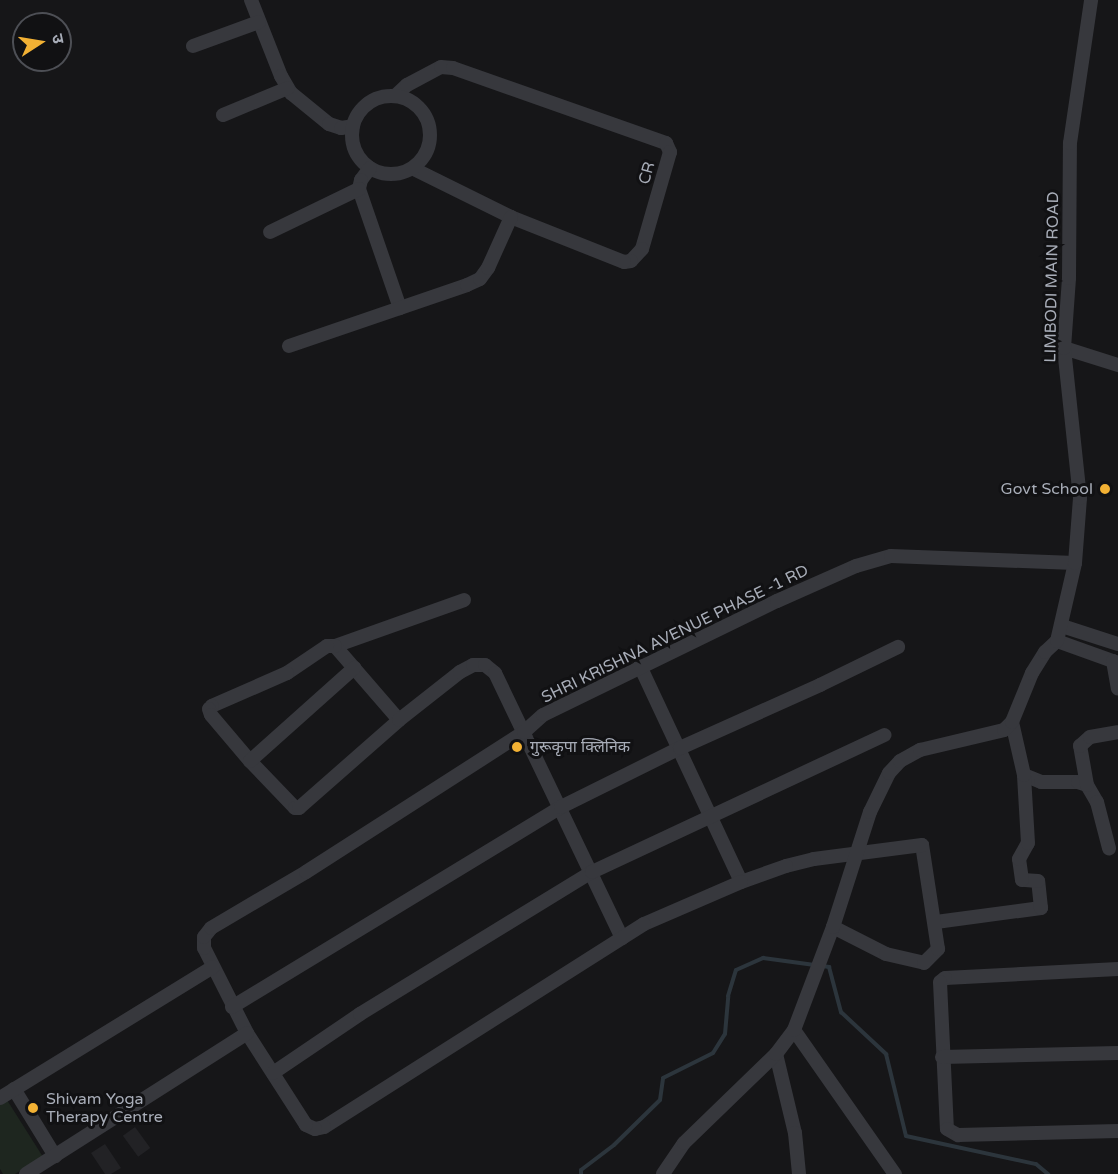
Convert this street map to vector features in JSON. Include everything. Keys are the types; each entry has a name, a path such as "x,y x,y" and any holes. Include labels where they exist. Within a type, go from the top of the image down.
{"street":[{"path":"251,0 281,76 288,88 329,124 341,128 353,126"},
{"name":"LIMBODI MAIN ROAD","path":"1057,641 1075,563 1080,498 1064,348 1069,279 1070,143 1091,0"},
{"path":"193,46 259,22"},
{"name":"CR","path":"395,96 407,85 441,67 453,68 666,143 668,147 666,165 642,249 631,261 624,262 511,218 412,168"},
{"path":"223,115 288,88"},
{"path":"395,96 418,107 430,130 424,156 412,168 387,174 370,168 363,162 354,145 353,126 362,110 369,104 377,99 395,96"},
{"path":"370,168 361,180 359,189 400,308"},
{"path":"270,232 359,189"},
{"path":"289,346 480,279 488,268 511,218"},
{"path":"1064,348 1118,365"},
{"name":"SHRI KRISHNA AVENUE PHASE -1 RD","path":"622,938 324,1127 315,1129 306,1125 247,1033 204,948 204,937 212,928 306,872 524,732 543,715 563,703 826,579 856,566 891,556 1075,563"},
{"path":"464,600 334,646 327,646 288,673 212,706 211,715 250,761 295,808 299,808 399,720 460,672 473,665 485,664 495,673 622,938 644,924 741,882 814,859 922,845 936,922 938,949 924,963 886,954 833,927"},
{"path":"1062,626 1118,644"},
{"path":"663,1174 684,1143 776,1054 794,1030 814,972 833,927 870,812 882,785 900,761 920,750 1004,730 1012,722 1032,673 1045,652 1057,641 1116,662 1118,689"},
{"path":"334,646 399,720"},
{"path":"232,1006 561,807 680,748 898,647"},
{"path":"640,666 741,882"},
{"path":"250,761 354,668"},
{"path":"936,922 1041,908 1038,882 1022,880 1019,860 1028,843 1024,776 1012,722"},
{"path":"1109,849 1097,802 1087,785 1080,746 1090,737 1118,732"},
{"path":"273,1072 360,1014 592,872 884,735"},
{"path":"1024,776 1041,782 1078,782 1087,785"},
{"path":"0,1098 213,967"},
{"path":"1118,969 945,978 940,982 947,1129 958,1135 1118,1131"},
{"path":"794,1030 895,1174"},
{"path":"26,1174 247,1033"},
{"path":"942,1057 1118,1053"},
{"path":"776,1054 795,1133 799,1174"},
{"path":"14,1089 55,1156"}],"shaded area":[{"path":"7,1100 43,1157 15,1174 3,1174 0,1169 0,1104"},
{"path":"135,1127 150,1148 138,1157 123,1136"},
{"path":"105,1144 121,1168 111,1174 105,1174 91,1153"}],"waterway":[{"path":"581,1174 581,1170 614,1145 660,1100 663,1078 713,1053 725,1034 728,996 736,970 763,958 829,967 841,1012 886,1054 906,1136 1036,1164 1048,1174"}],"place":[{"name":"Govt School","path":"1105,489"},
{"name":"गुरूकृपा क्लिनिक","path":"517,747"},
{"name":"Shivam Yoga Therapy Centre","path":"33,1108"}]}
